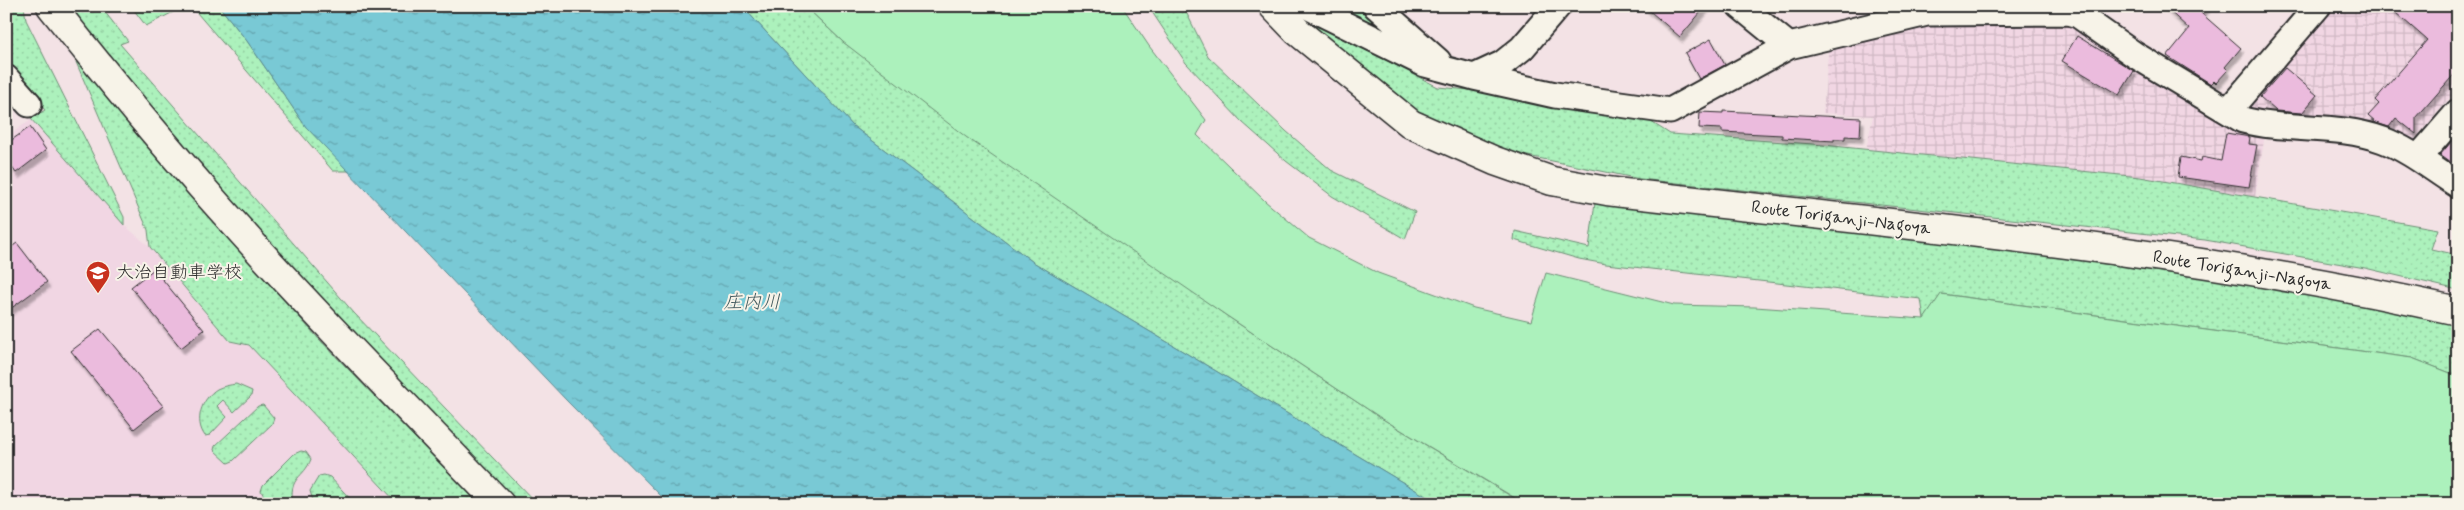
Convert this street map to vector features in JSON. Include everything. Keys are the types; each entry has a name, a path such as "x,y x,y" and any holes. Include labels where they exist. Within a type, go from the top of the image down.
{"main road":[{"path":"51,6 116,87 221,209 333,330 500,504"},
{"name":"Route Toriganji-Nagoya","path":"1273,6 1297,31 1411,124 1495,161 1552,180 1607,191 2208,264 2359,289 2458,311"}],"street":[{"path":"1306,6 1425,64 1555,95 1670,111 1789,46 1927,13 2076,9 2135,55 2243,120 2261,125 2333,129 2383,140 2418,158 2458,186"},
{"path":"1376,6 1448,69"},
{"path":"1474,77 1502,64 1522,48 1558,6"},
{"path":"1740,6 1789,46"},
{"path":"2228,111 2318,6"},
{"path":"6,78 28,104"},
{"path":"2418,158 2458,112"}],"shaded area":[{"path":"2328,6 2458,6 2458,88 2413,141 2249,111 2247,99"},
{"path":"1930,20 2068,25 2091,36 2178,96 2223,122 2265,134 2255,197 2140,177 1866,150 1873,116 1823,113 1829,43"},
{"name":"大治自動車学校","path":"31,119 124,225 150,247 230,341 249,345 398,504 6,504 6,138"}],"green space":[{"path":"6,6 24,6 26,20 124,217 124,225 31,119 45,110 6,63"},
{"path":"65,6 100,6 128,41 120,44 354,313 537,504 518,504 343,322 164,129"},
{"path":"131,6 185,6 146,26"},
{"path":"191,6 219,6 247,41 306,127 350,171 333,171"},
{"path":"742,6 805,6 843,42 1227,316 1381,418 1524,504 1439,504 1033,262 853,126"},
{"path":"805,6 1122,6 1149,46 1206,120 1197,135 1265,201 1309,238 1378,273 1474,308 1531,321 1546,273 1674,305 1755,307 1924,319 1941,294 2412,358 2458,376 2458,504 1525,504 1381,418 1227,316 966,137 843,42"},
{"path":"1148,6 1183,6 1208,56 1286,131 1331,170 1415,212 1405,239 1332,196 1286,161 1242,122 1186,63"},
{"path":"1337,6 1357,6 1402,42"},
{"path":"1289,10 1438,87 1480,91 1648,120 1670,134 1813,144 2140,177 2438,229 2431,249 2458,255 2458,290 2365,268 2205,240 1640,179 1489,148 1411,108"},
{"path":"70,48 209,217 319,339 479,504 398,504 249,345 230,341 150,247 148,230"},
{"path":"1595,203 1819,228 2116,265 2458,319 2458,376 2412,358 1942,294 1924,319 1921,299 1606,264 1579,259 1514,240 1515,231 1589,248"},
{"path":"236,384 252,391 251,396 234,412 223,400 217,406 227,417 210,435 205,436 200,424 203,404 211,393 217,389"},
{"path":"263,405 274,418 272,424 233,461 228,463 214,450 215,446 258,406"},
{"path":"301,451 306,452 311,459 293,488 293,504 269,504 261,491 263,485 294,454"},
{"path":"319,476 330,477 355,504 314,504 310,491"}],"water":[{"name":"庄内川","path":"219,6 742,6 853,126 1033,262 1439,504 669,504 567,401 306,127 247,41"}],"building":[{"path":"1644,6 1706,6 1680,37"},
{"path":"2164,6 2207,6 2201,13 2241,48 2225,67 2228,70 2216,83 2214,81 2211,84 2167,56 2189,29"},
{"path":"2388,6 2458,6 2458,70 2416,118 2416,134 2396,118 2389,127 2376,123 2368,116 2379,104 2375,100 2427,40"},
{"path":"2077,36 2134,71 2119,95 2062,61"},
{"path":"1711,39 1725,65 1699,79 1685,53"},
{"path":"2285,68 2317,95 2302,113 2276,111 2260,97"},
{"path":"1723,111 1861,118 1860,137 1845,136 1845,139 1834,139 1834,141 1782,138 1782,135 1722,132 1722,129 1699,128 1700,112 1723,113"},
{"path":"30,127 46,150 16,173 6,159 6,144"},
{"path":"2226,133 2250,137 2249,144 2257,145 2249,187 2178,177 2181,157 2201,161 2202,157 2221,161"},
{"path":"2458,134 2458,168 2440,155"},
{"path":"17,243 47,282 6,312 6,251"},
{"path":"154,269 204,330 181,348 131,287"},
{"path":"100,329 163,406 134,429 71,351"}],"place":[{"name":"大治自動車学校","path":"98,294"}]}
